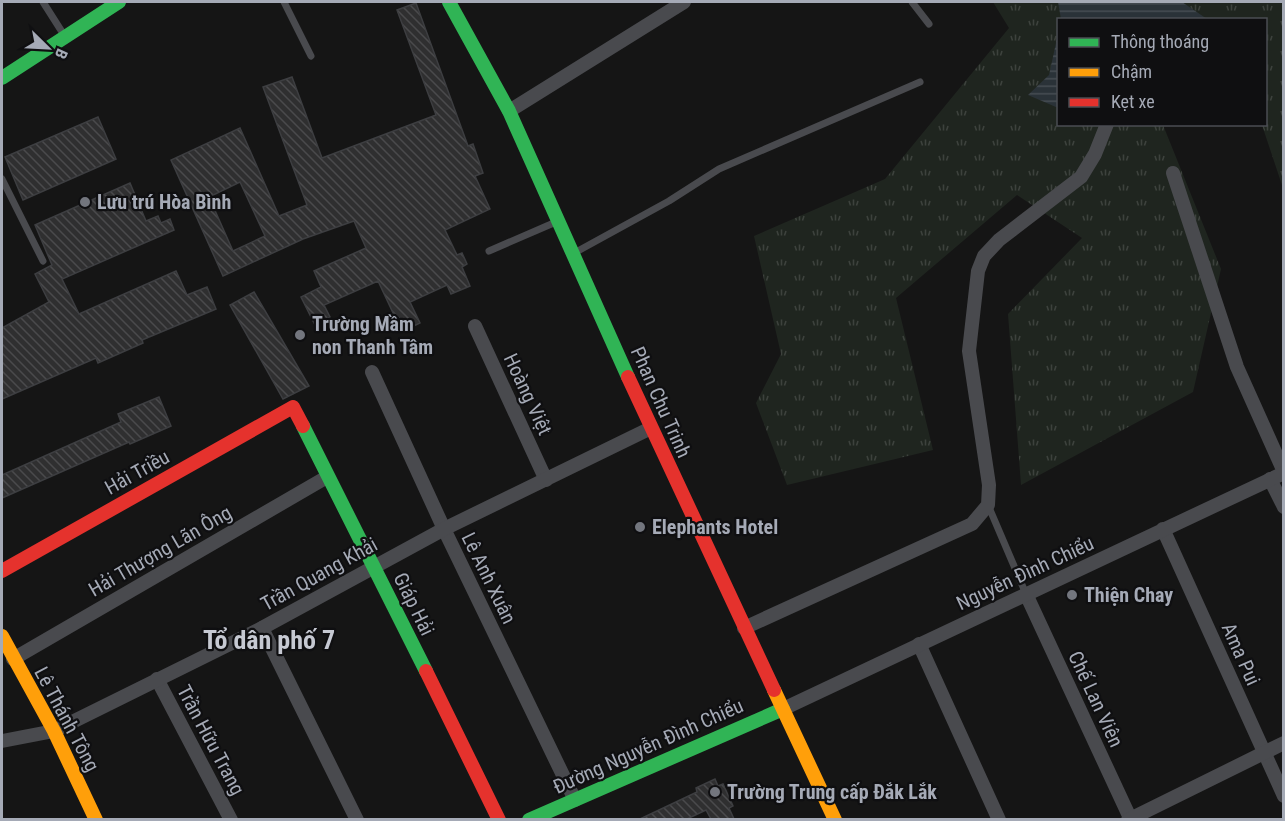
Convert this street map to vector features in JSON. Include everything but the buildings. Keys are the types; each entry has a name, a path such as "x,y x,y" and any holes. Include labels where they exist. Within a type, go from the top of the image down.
{"street":[{"path":"2,78 119,2"},
{"name":"Phan Chu Trinh","path":"448,2 508,111 651,428 835,819"},
{"path":"508,111 684,2"},
{"path":"744,628 972,524 988,505 989,485 969,351 978,272 984,256 999,240 1081,177 1095,154 1106,126"},
{"path":"1173,173 1237,367 1284,472"},
{"name":"Hoàng Việt","path":"475,326 546,480"},
{"name":"Lê Anh Xuân","path":"372,372 444,529 575,800"},
{"name":"Giáp Hải","path":"292,407 374,566 499,819"},
{"name":"Hải Triều","path":"2,571 292,407"},
{"name":"Trần Quang Khải","path":"2,741 54,731 262,628 444,529 651,428"},
{"name":"Nguyễn Đình Chiểu","path":"783,709 1284,472"},
{"name":"Hải Thượng Lãn Ông","path":"13,659 327,477"},
{"path":"1270,479 1284,507"},
{"name":"Ama Pui","path":"1163,529 1284,796"},
{"name":"Chế Lan Viên","path":"1026,594 1130,819"},
{"path":"262,628 357,819"},
{"name":"Lê Thánh Tông","path":"2,636 54,731 96,819"},
{"path":"919,644 999,819"},
{"name":"Trần Hữu Trang","path":"157,679 231,819"},
{"name":"Đường Nguyễn Đình Chiểu","path":"529,819 783,709"},
{"path":"1130,819 1284,743"}],"lane":[{"path":"43,2 65,37"},
{"path":"284,2 311,56"},
{"path":"912,2 929,24"},
{"path":"573,254 669,201 719,169 920,82"},
{"path":"2,179 43,261"},
{"path":"489,251 558,221"},
{"path":"988,505 1026,594"}],"green space":[{"path":"993,2 1283,2 1283,188 1262,126 1267,126 1267,18 1057,18 1057,126 1163,126 1221,269 1193,392 1021,485 1008,314 1082,238 1017,195 896,298 933,450 787,485 756,403 781,354 754,236 885,179 1009,28"}],"shaded area":[{"path":"1058,2 1182,2 1206,18 1061,18"},
{"path":"1057,39 1056,107 1028,95 1049,75"}],"traffic: fast":[{"path":"2,78 119,2"},
{"path":"449,2 509,111 628,377"},
{"path":"303,426 426,671"},
{"path":"529,820 783,709"}],"traffic: slow":[{"path":"2,636 54,731 96,820"},
{"path":"774,690 835,820"}],"traffic: jam":[{"path":"628,377 774,690"},
{"path":"2,571 293,407 303,426"},
{"path":"426,671 499,820"}],"place":[{"name":"Lưu trú Hòa Bình","path":"85,202"},
{"name":"Trường Mầm non Thanh Tâm","path":"300,335"},
{"name":"Elephants Hotel","path":"640,527"},
{"name":"Thiện Chay","path":"1072,595"},
{"name":"Trường Trung cấp Đắk Lắk","path":"715,792"}],"district":[{"name":"Tổ dân phố 7","path":"269,640"}]}
